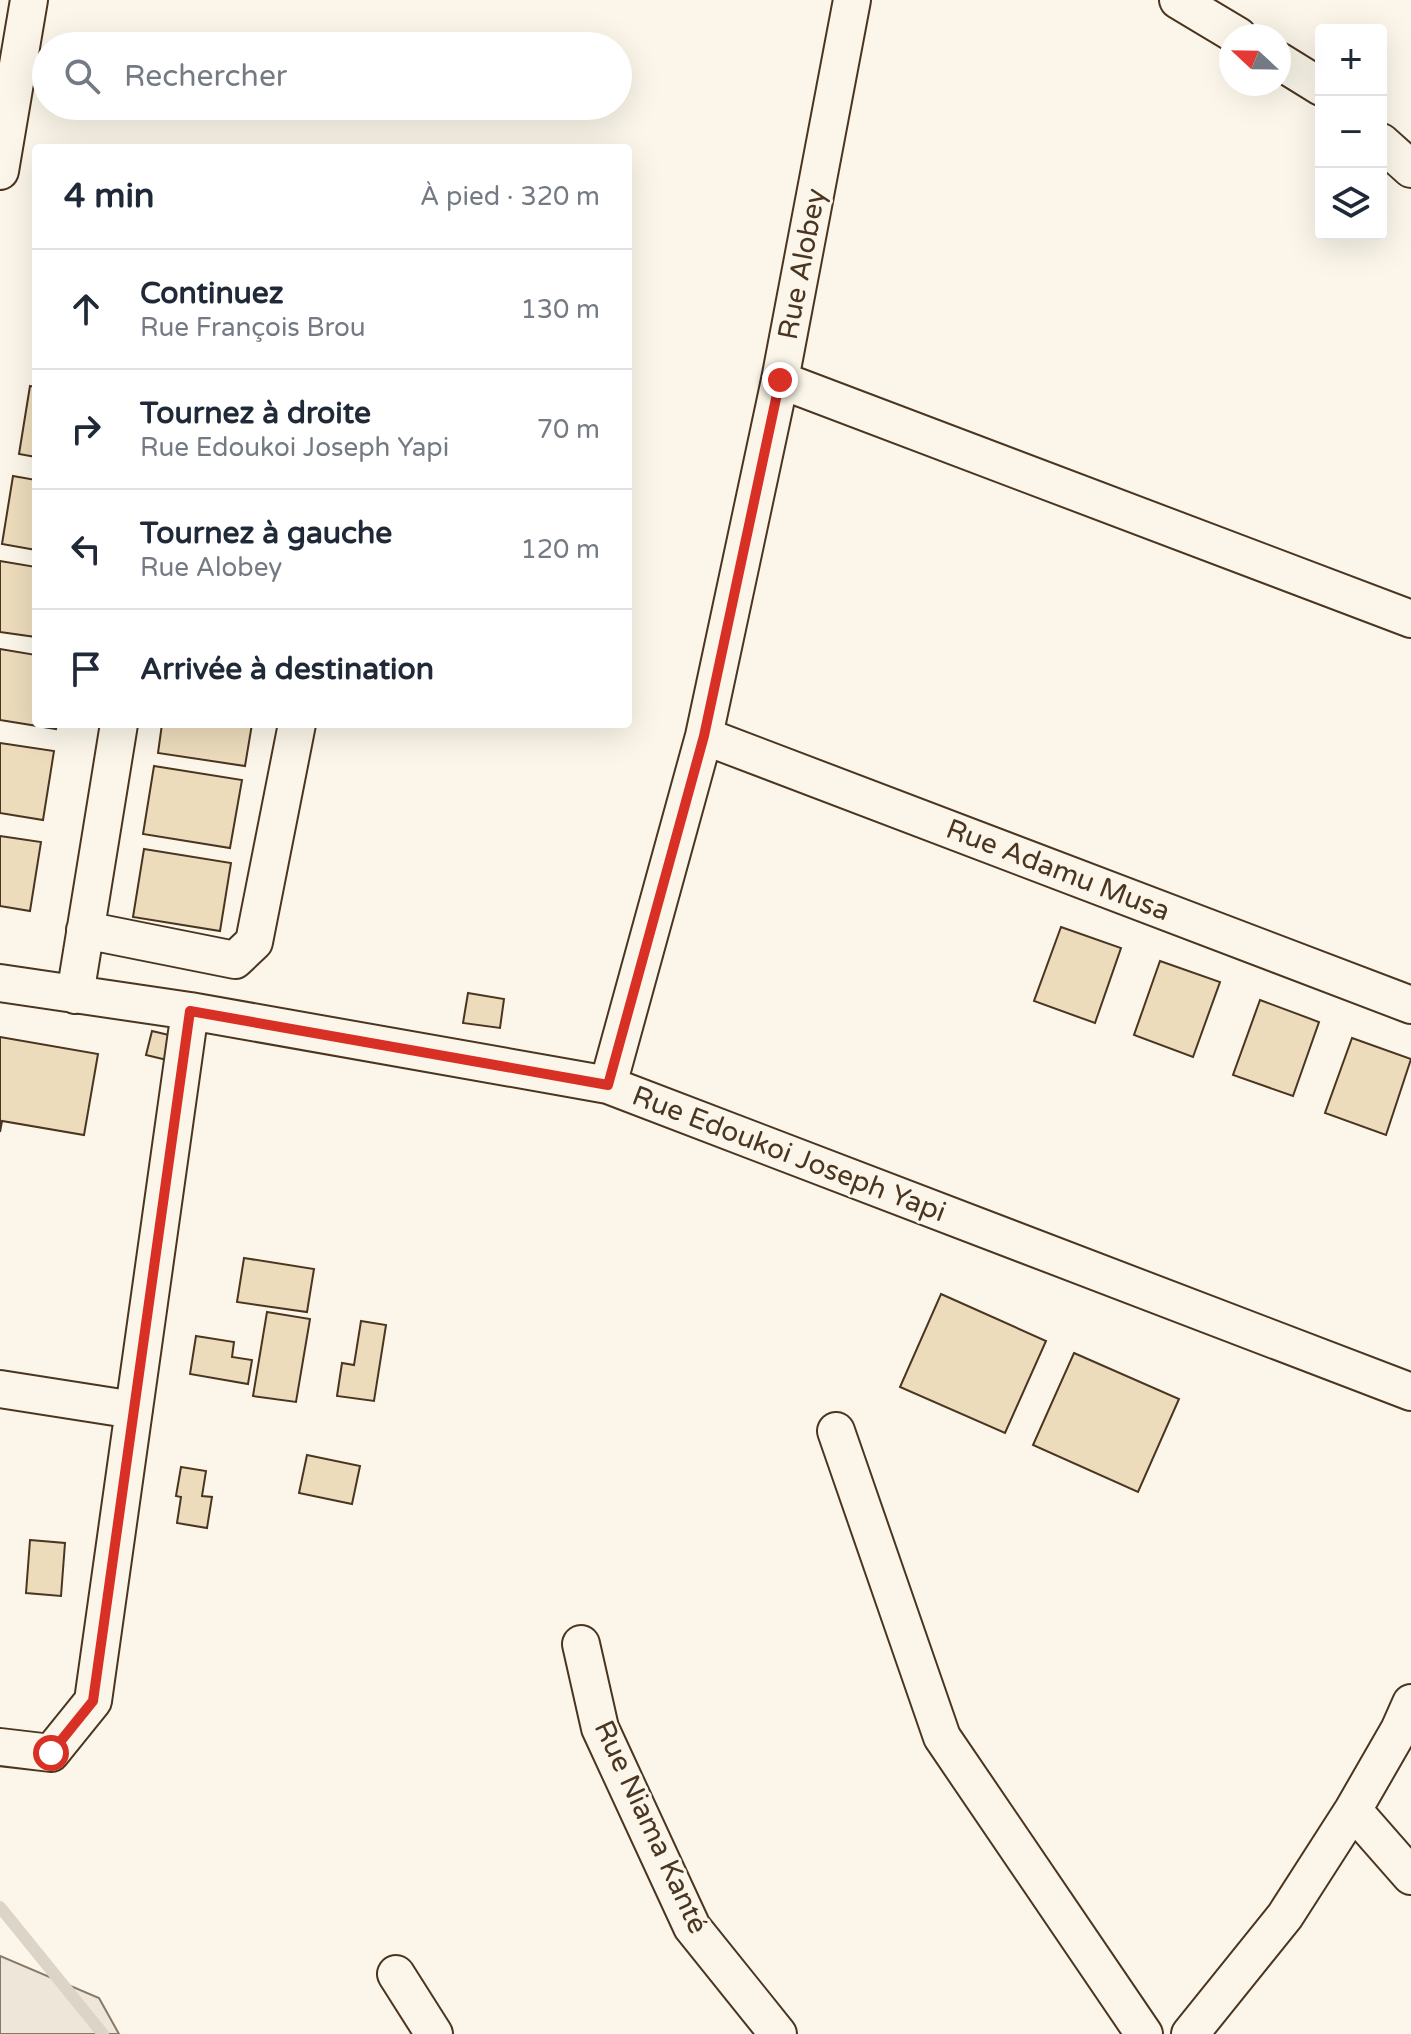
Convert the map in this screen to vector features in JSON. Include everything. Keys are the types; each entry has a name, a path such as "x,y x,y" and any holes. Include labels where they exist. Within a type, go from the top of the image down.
{"street":[{"path":"0,171 29,0"},
{"name":"Rue Alobey","path":"608,1085 704,736 780,380 852,0"},
{"path":"1178,0 1219,25"},
{"path":"1291,68 1315,83"},
{"path":"1387,147 1411,169"},
{"path":"780,380 1411,619"},
{"path":"75,995 118,728"},
{"path":"85,930 235,960 254,942 296,728"},
{"name":"Rue Adamu Musa","path":"704,736 1411,1005"},
{"name":"Rue Edoukoi Joseph Yapi","path":"0,983 190,1011 608,1085 1411,1392"},
{"path":"0,1747 51,1753 93,1701 190,1011"},
{"path":"0,1389 134,1410"},
{"path":"836,1431 942,1737 1144,2034"},
{"name":"Rue Niama Kanté","path":"581,1644 600,1728 692,1927 778,2034"},
{"path":"1190,2034 1285,1916 1353,1810 1411,1703"},
{"path":"1353,1810 1411,1876"},
{"path":"396,1974 434,2034"}],"shaded area":[{"path":"0,1956 99,1998 119,2034 0,2034"}],"building":[{"path":"30,386 32,386 32,456 19,454"},
{"path":"13,476 32,479 32,549 2,544"},
{"path":"0,561 32,566 32,636 0,632"},
{"path":"0,649 32,654 32,725 0,720"},
{"path":"161,728 251,728 245,766 158,753"},
{"path":"0,743 54,751 43,820 0,813"},
{"path":"154,766 242,780 230,848 143,834"},
{"path":"0,836 41,842 30,911 0,906"},
{"path":"144,849 231,863 220,931 133,917"},
{"path":"1061,927 1121,948 1095,1023 1034,1001"},
{"path":"1160,961 1220,982 1193,1057 1134,1035"},
{"path":"468,993 504,999 500,1028 463,1023"},
{"path":"1260,1000 1319,1022 1293,1096 1233,1075"},
{"path":"152,1031 173,1036 167,1060 146,1055"},
{"path":"0,1037 98,1054 84,1135 2,1121 0,1132"},
{"path":"1352,1038 1411,1059 1386,1135 1325,1113"},
{"path":"244,1258 314,1269 307,1312 237,1302"},
{"path":"941,1294 1046,1341 1005,1433 900,1387"},
{"path":"267,1312 310,1319 296,1402 253,1396"},
{"path":"361,1321 386,1325 374,1401 337,1396 342,1363 354,1365"},
{"path":"196,1336 234,1342 232,1357 252,1360 248,1384 190,1374"},
{"path":"1074,1353 1179,1399 1138,1492 1033,1445"},
{"path":"307,1455 360,1466 352,1504 299,1493"},
{"path":"181,1467 206,1471 202,1496 212,1497 207,1528 177,1523 181,1497 176,1496"},
{"path":"30,1540 65,1543 61,1596 26,1593"}],"waterway":[{"path":"0,1907 103,2034"}],"route":[{"path":"51,1753 93,1701 190,1011 608,1085 704,736 780,380"}]}
